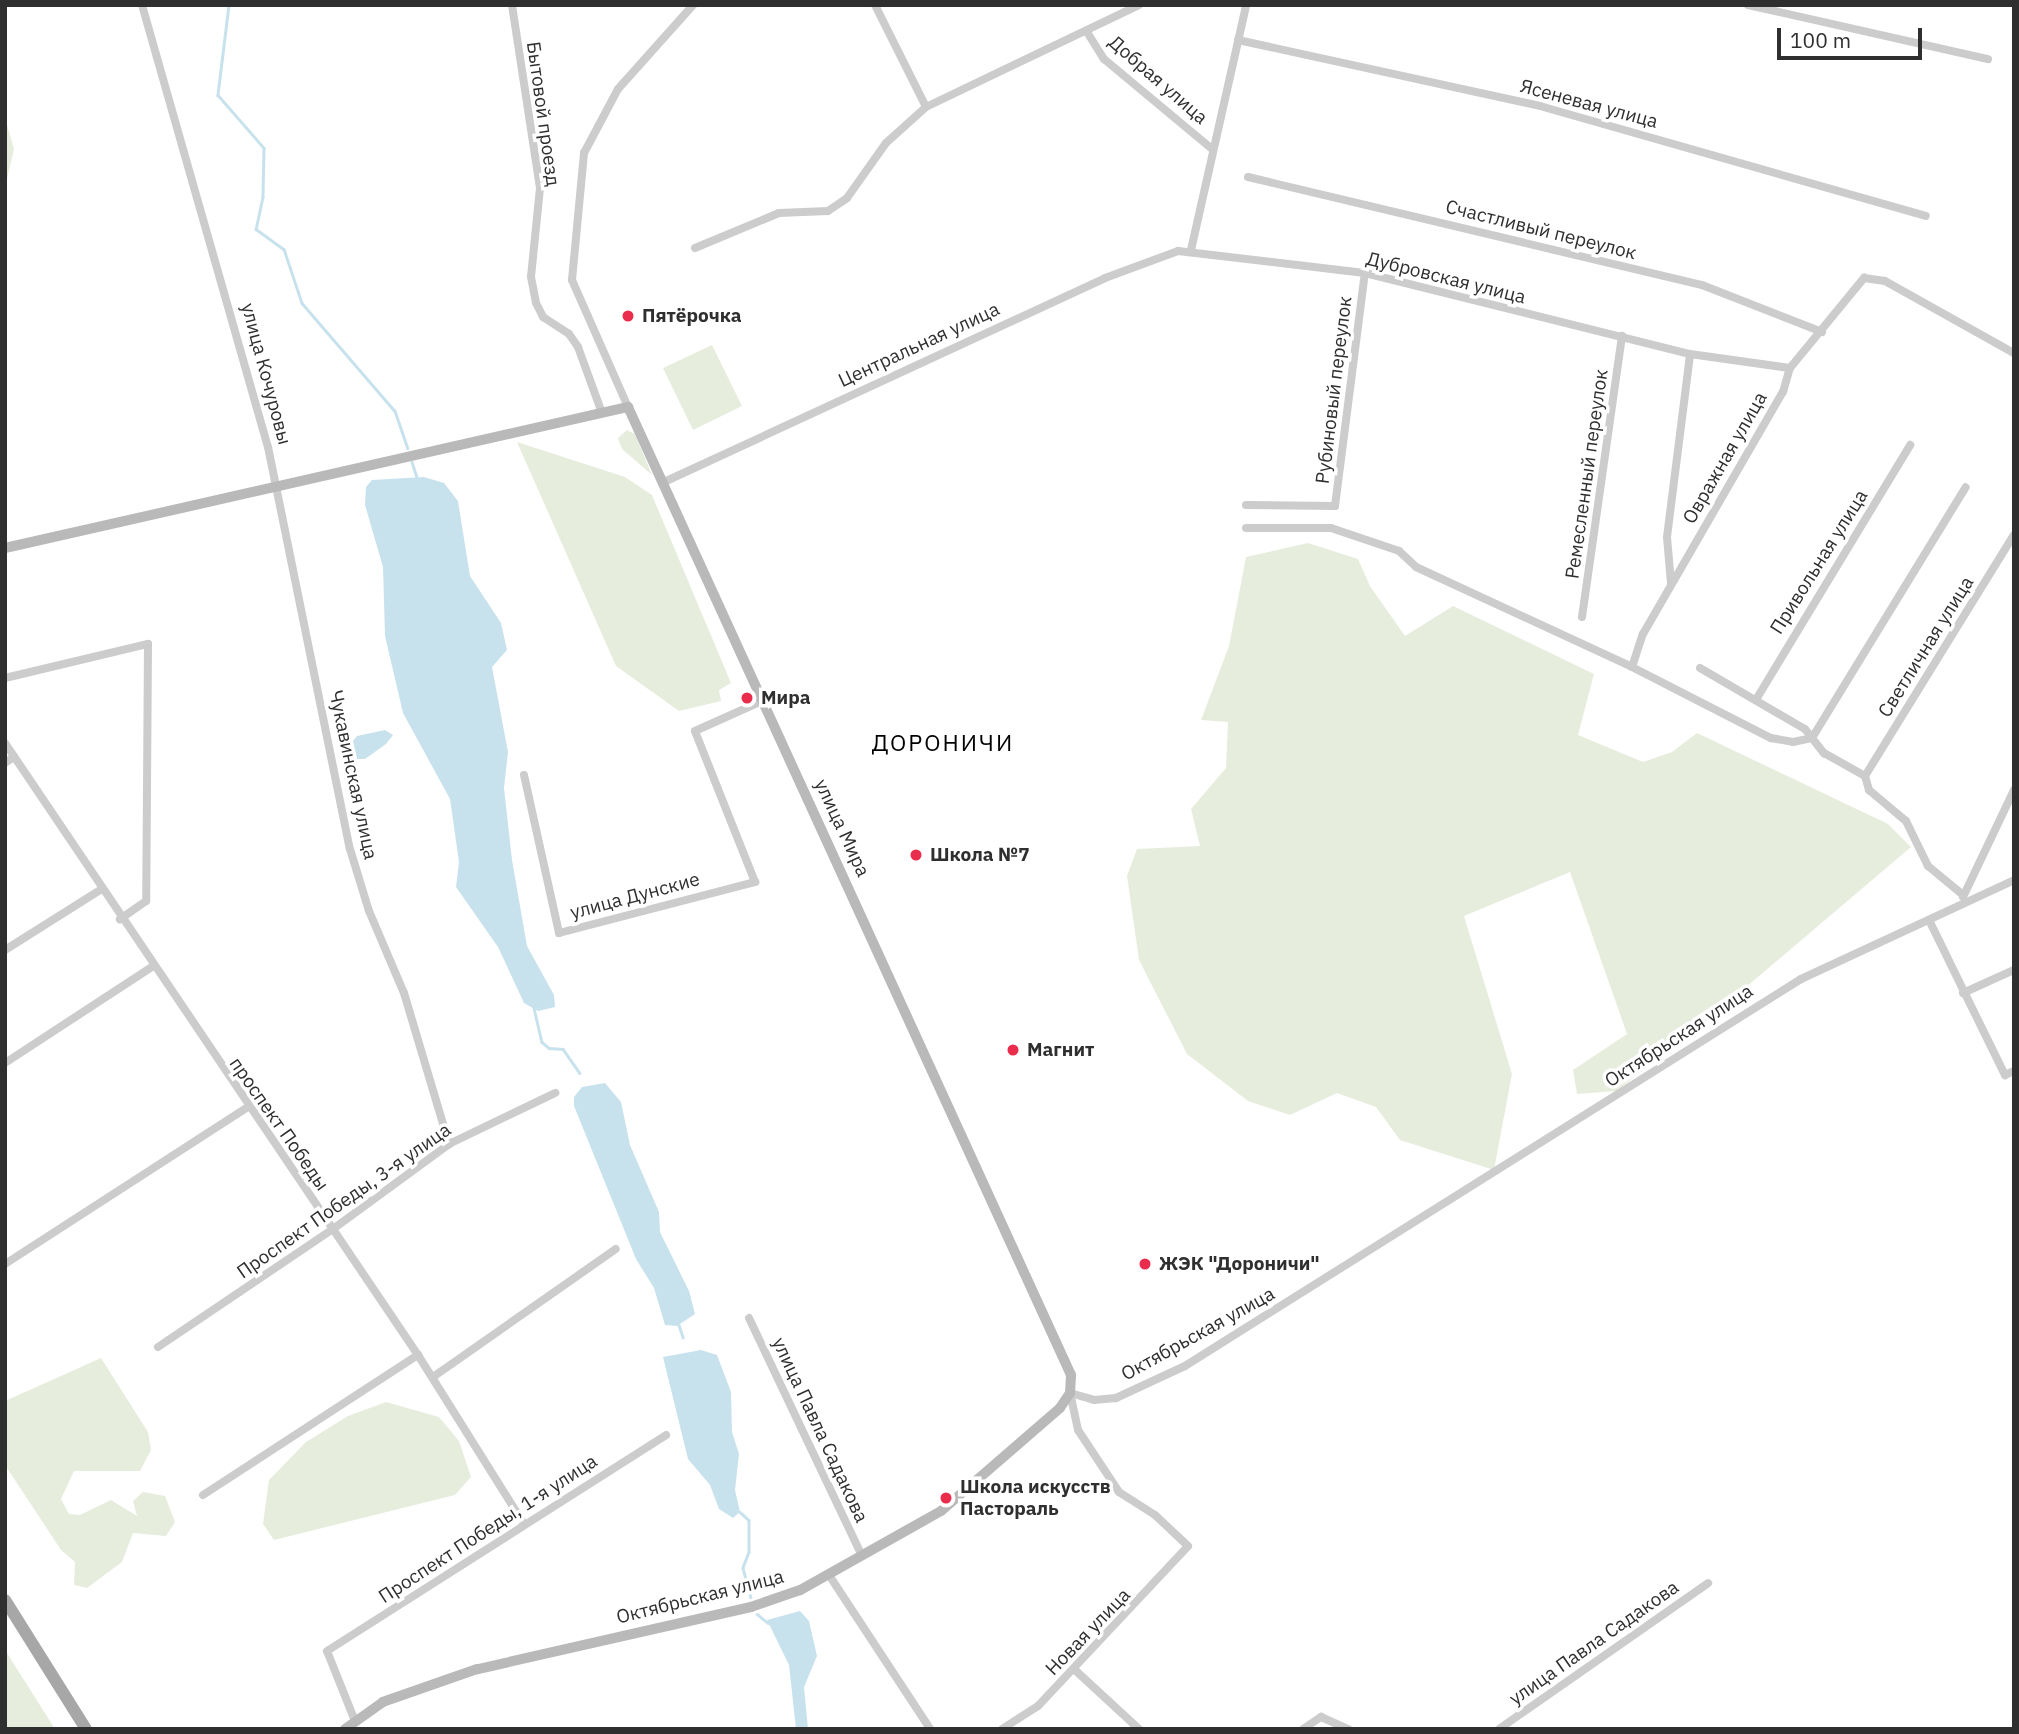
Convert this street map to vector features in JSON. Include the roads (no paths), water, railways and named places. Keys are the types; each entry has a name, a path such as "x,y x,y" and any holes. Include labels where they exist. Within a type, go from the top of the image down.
{"main road":[{"path":"5,1600 86,1729"}],"street":[{"name":"улица Кочуровы","path":"142,5 214,247 275,487"},
{"name":"Бытовой проезд","path":"512,5 540,188 531,277 536,303 543,317 569,334 578,347 602,413"},
{"name":"улица Мира","path":"693,5 618,89 584,153 572,280 1068,1364 1070,1393"},
{"path":"875,5 926,107"},
{"path":"695,248 779,213 828,211 847,198 886,143 926,107 1139,5"},
{"path":"1191,250 1246,5"},
{"path":"1748,5 1988,59"},
{"name":"Добрая улица","path":"1087,32 1104,59 1212,149"},
{"name":"Ясеневая улица","path":"1238,40 1540,106 1926,216"},
{"name":"Счастливый переулок","path":"1248,177 1702,285 1822,332"},
{"name":"Дубровская улица","path":"1191,250 1365,273 1690,354 1790,368"},
{"name":"Центральная улица","path":"664,482 1140,262 1165,253 1191,250"},
{"name":"Рубиновый переулок","path":"1246,505 1335,506 1365,273"},
{"name":"Овражная улица","path":"1632,667 1643,634 1783,392 1790,368 1864,278 1885,281 2014,353"},
{"name":"Ремесленный переулок","path":"1582,617 1622,336"},
{"path":"1671,583 1667,537 1690,354"},
{"path":"5,548 628,407"},
{"name":"Привольная улица","path":"1757,698 1910,445"},
{"name":"Чукавинская улица","path":"275,487 350,849 369,911 404,993 449,1144"},
{"path":"1246,528 1331,528 1399,551 1416,567 1632,667 1771,738 1793,742 1812,738 1966,487"},
{"name":"Светличная улица","path":"1865,776 2014,535"},
{"path":"5,678 148,644 146,901 120,919"},
{"path":"1700,668 1757,698 1812,738 1824,753 1865,776 1869,790 1906,821 1928,866 1964,895"},
{"name":"улица Дунские","path":"524,775 559,933 755,881 695,731 764,700"},
{"name":"проспект Победы","path":"5,743 120,919 433,1377 524,1524"},
{"path":"5,763 14,757"},
{"path":"1962,905 1964,895 2014,790"},
{"name":"Октябрьская улица","path":"345,1729 383,1702 477,1670 773,1601 829,1575 941,1511 1060,1408 1070,1393 1094,1400 1116,1398 1185,1366 1801,979 2014,880"},
{"path":"5,950 102,889"},
{"path":"1929,920 1963,993 2010,1073"},
{"path":"5,1063 153,966"},
{"path":"1963,993 2014,970"},
{"name":"Проспект Победы, 3-я улица","path":"158,1347 333,1229 449,1144 555,1093"},
{"path":"5,1264 248,1107"},
{"path":"433,1377 615,1249"},
{"name":"улица Павла Садакова","path":"749,1318 862,1556"},
{"path":"203,1495 418,1355"},
{"name":"Новая улица","path":"1002,1729 1038,1706 1075,1670 1188,1546 1155,1516 1119,1492 1078,1430 1070,1393"},
{"name":"Проспект Победы, 1-я улица","path":"355,1721 327,1651 666,1435"},
{"path":"829,1575 930,1729"},
{"name":"улица Павла Садакова","path":"1499,1729 1708,1583"},
{"path":"1075,1670 1139,1729"},
{"path":"1303,1729 1321,1717 1348,1729"}],"water":[{"path":"424,477 444,483 458,501 470,576 501,623 507,650 492,667 508,752 504,788 512,860 527,946 554,995 555,1007 538,1011 524,1003 498,947 456,887 459,862 450,799 403,713 385,636 383,567 365,505 366,487 372,480"},
{"path":"385,730 393,735 386,744 365,759 350,759 348,747 357,736"},
{"path":"605,1083 621,1102 630,1145 659,1212 660,1232 689,1291 695,1314 677,1326 665,1325 654,1288 636,1259 574,1106 574,1097 582,1087"},
{"path":"701,1350 717,1355 731,1392 732,1432 739,1454 735,1490 740,1512 733,1518 719,1509 710,1485 688,1459 663,1357"},
{"path":"800,1611 809,1621 817,1656 804,1687 808,1729 796,1729 789,1665 767,1620"}],"waterway":[{"path":"229,5 218,95 264,148 263,197 256,229 284,249 302,303 395,411 408,448"},
{"path":"412,462 417,477"},
{"path":"534,1008 542,1042 549,1048 563,1049 580,1073"},
{"path":"679,1325 683,1337"},
{"path":"740,1512 749,1520 749,1552 743,1568 751,1597"},
{"path":"757,1614 768,1623"}],"place":[{"name":"Пятёрочка","path":"628,316"},
{"name":"Мира","path":"747,698"},
{"name":"Школа №7","path":"916,855"},
{"name":"Магнит","path":"1013,1050"},
{"name":"ЖЭК \"Дороничи\"","path":"1145,1264"},
{"name":"Школа искусств Пастораль","path":"946,1498"}],"district":[{"name":"ДОРОНИЧИ","path":"943,742"}]}
